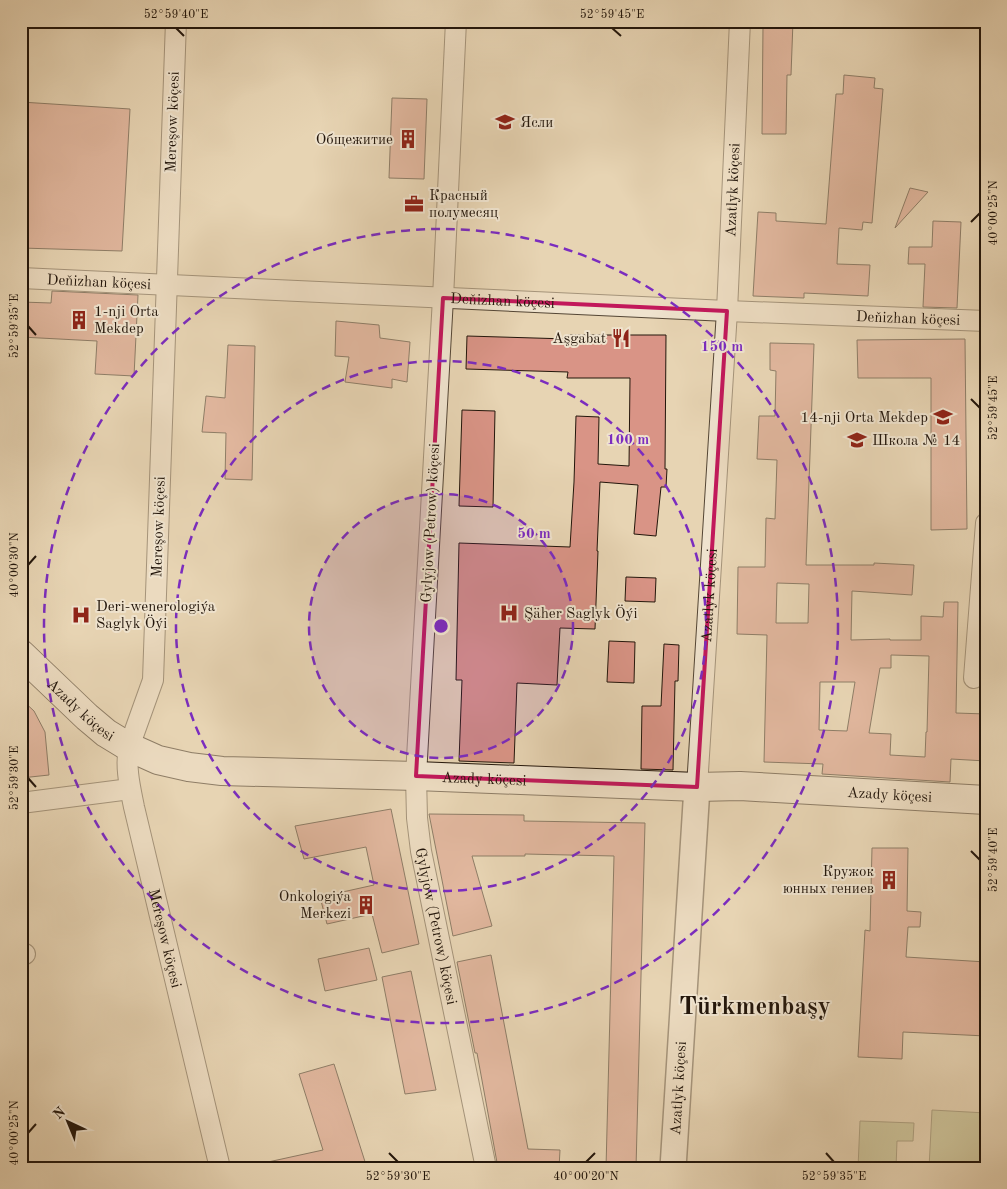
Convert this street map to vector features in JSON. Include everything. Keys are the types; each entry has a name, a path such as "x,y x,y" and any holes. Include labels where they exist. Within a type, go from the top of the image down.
{"main road":[{"name":"Azady köçesi","path":"21,654 106,733 129,748 158,760 189,767 222,771 416,776 697,787 740,786 986,800"}],"street":[{"name":"Mereşow köçesi","path":"176,21 153,680 127,758 130,789 136,817 220,1168"},
{"name":"Gylyjow (Petrow) köçesi","path":"456,21 443,298 416,776 417,818 421,851 486,1168"},
{"name":"Azatlyk köçesi","path":"673,1168 727,311 740,21"},
{"name":"Deňizhan köçesi","path":"21,278 727,311 986,321"},
{"path":"974,678 986,523"},
{"path":"21,803 130,789"}],"highlighted area":[{"path":"443,298 727,311 697,787 416,776"}],"green space":[{"path":"932,1110 986,1113 986,1168 929,1168"},
{"path":"860,1121 914,1123 913,1141 897,1141 896,1168 858,1168"}],"building":[{"path":"775,21 793,21 791,75 787,75 786,134 762,134 763,26 775,27"},
{"path":"844,75 875,78 874,88 883,89 872,223 863,222 862,230 839,228 837,264 870,265 868,296 804,293 804,298 753,296 758,212 776,213 776,221 826,224 836,94 843,94"},
{"name":"Общежитие","path":"392,98 427,99 424,179 389,178"},
{"path":"21,102 130,109 122,251 21,248"},
{"path":"910,188 928,192 895,228"},
{"path":"933,221 961,222 957,308 923,307 925,264 908,264 909,247 932,247"},
{"name":"1-nji Orta Mekdep","path":"52,291 138,295 134,376 95,374 97,341 21,337 21,302 51,303"},
{"path":"336,321 379,325 380,338 410,342 407,382 392,379 392,388 345,382 349,357 335,356"},
{"path":"568,335 666,335 665,469 667,469 666,487 661,487 656,536 634,534 638,485 600,482 595,629 560,628 557,685 517,683 514,763 459,761 462,680 456,680 459,543 570,547 576,416 599,417 598,464 629,466 630,378 567,378 568,372 466,369 467,336 568,339"},
{"path":"965,339 967,529 931,530 931,378 858,378 857,340"},
{"path":"770,343 814,344 806,565 874,565 874,563 914,565 912,595 852,591 851,640 921,640 921,616 943,617 944,602 958,602 956,713 986,714 986,761 951,759 950,782 822,774 823,764 764,762 767,635 737,634 738,567 765,567 766,518 775,519 777,460 757,459 759,416 775,416 776,371 770,370","holes":["777,583 809,584 808,623 776,623","891,655 929,656 925,757 890,755 891,734 869,733 880,668 891,668","820,682 855,682 847,731 819,730"]},
{"path":"228,345 255,346 252,480 225,479 226,433 202,432 206,396 225,398"},
{"path":"462,410 495,411 493,507 459,506"},
{"path":"626,577 656,578 655,602 625,601"},
{"path":"609,641 635,642 634,683 607,682"},
{"path":"664,644 679,645 678,681 675,681 673,770 641,769 642,706 661,706"},
{"path":"21,699 34,711 45,732 49,775 21,778"},
{"name":"Onkologiýa Merkezi","path":"391,809 419,944 382,953 372,914 327,924 320,897 374,885 366,847 304,859 295,826"},
{"path":"429,814 524,815 524,821 645,823 636,1168 606,1168 614,856 525,854 525,856 472,856 492,926 453,936"},
{"path":"872,848 908,848 907,911 921,912 920,927 908,927 906,957 986,962 986,1036 903,1032 902,1059 858,1057 865,930 870,931"},
{"path":"369,948 377,980 325,991 318,959"},
{"path":"491,955 528,1149 560,1150 559,1168 498,1168 477,1053 475,1053 457,962"},
{"path":"411,971 436,1090 405,1094 382,977"},
{"path":"334,1064 367,1168 269,1168 268,1162 323,1150 299,1074"}],"place":[{"name":"Ясли","path":"505,122"},
{"name":"Общежитие","path":"408,139"},
{"name":"Красный полумесяц","path":"414,204"},
{"name":"1-nji Orta Mekdep","path":"79,320"},
{"name":"Aşgabat","path":"621,338"},
{"name":"14-nji Orta Mekdep","path":"943,417"},
{"name":"Школа № 14","path":"857,440"},
{"name":"Şäher Saglyk Öýi","path":"509,613"},
{"name":"Deri-wenerologiýa Saglyk Öýi","path":"81,615"},
{"name":"Кружок юнных гениев","path":"889,880"},
{"name":"Onkologiýa Merkezi","path":"366,905"}],"district":[{"name":"Türkmenbaşy","path":"755,1005"}]}
